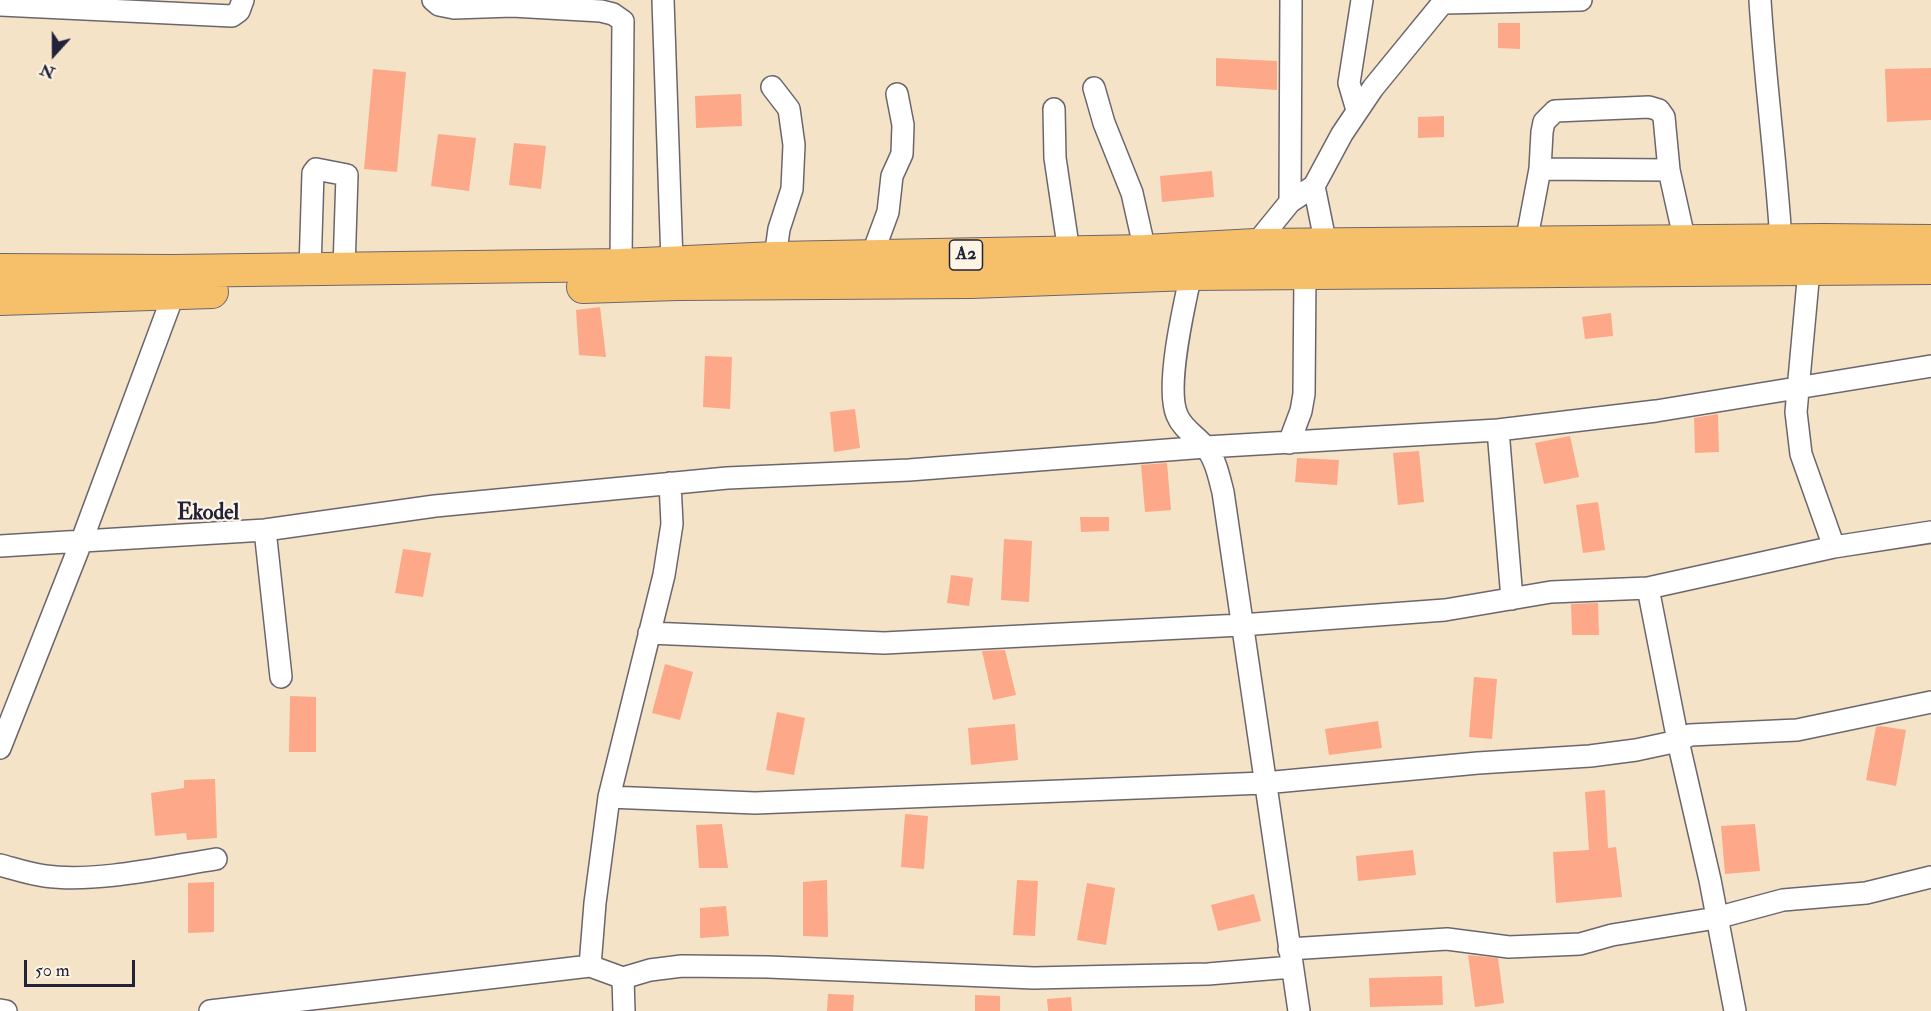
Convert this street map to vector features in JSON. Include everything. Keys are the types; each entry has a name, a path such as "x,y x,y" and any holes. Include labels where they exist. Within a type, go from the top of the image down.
{"highway":[{"name":"A2","path":"0,299 174,293 622,287 678,284 971,282 1191,274 1320,264 1526,243 1931,242"},
{"name":"A2","path":"0,270 621,265 775,258 871,258 1145,251 1255,245 1320,264 1809,270 1931,268"}],"street":[{"path":"0,5 146,5 232,16 239,10 243,0"},
{"path":"433,0 439,5 454,8 512,6 601,11 613,14 622,21 621,265"},
{"path":"663,0 672,262"},
{"path":"1290,202 1291,0"},
{"path":"1357,110 1349,83 1362,0"},
{"path":"1255,245 1290,202 1314,186 1357,110 1445,2 1581,0"},
{"path":"1760,0 1764,65 1776,160 1781,241"},
{"path":"772,87 789,109 794,145 792,189 779,229 775,258"},
{"path":"1094,88 1104,123 1132,193 1145,251"},
{"path":"871,258 888,212 892,176 902,154 903,124 897,94"},
{"path":"1526,243 1539,169 1544,122 1555,111 1649,107 1659,110 1664,117 1668,170 1685,242"},
{"path":"1054,109 1055,158 1069,252"},
{"path":"310,269 313,173 316,169 347,175 344,269"},
{"path":"1539,169 1668,170"},
{"path":"1288,443 1301,411 1320,264 1314,186"},
{"path":"1809,270 1796,412 1801,454 1834,547"},
{"path":"1191,274 1181,324 1173,400 1183,427 1206,447 1213,458 1223,492 1299,1011"},
{"path":"0,748 82,540 174,293"},
{"path":"0,546 265,530 435,506 670,483 909,470 1206,447 1497,430 1656,411 1931,366"},
{"path":"1497,430 1512,599"},
{"path":"590,966 595,903 609,797 649,633 672,524 670,483"},
{"path":"265,530 281,677"},
{"path":"649,633 884,643 1241,625 1445,610 1551,592 1648,588 1834,547 1931,532"},
{"path":"1648,588 1678,741 1710,880 1735,1011"},
{"path":"609,797 755,803 1264,783 1478,763 1590,756 1678,741 1690,735 1797,730 1931,702"},
{"path":"0,865 45,876 68,877 131,872 216,859"},
{"path":"210,1011 590,966 623,978 650,970 682,966 768,966 1034,978 1208,974 1291,958 1447,939 1509,947 1580,944 1612,935 1716,918 1783,900 1866,893 1931,877"},
{"path":"623,978 624,1011"},
{"path":"0,1010 6,1011"}],"building":[{"path":"1498,23 1520,23 1520,49 1498,48"},
{"path":"1216,58 1277,61 1277,90 1216,86"},
{"path":"1931,68 1931,120 1887,122 1885,69"},
{"path":"373,69 406,72 397,172 364,169"},
{"path":"741,94 742,126 696,128 695,96"},
{"path":"1444,116 1444,137 1418,138 1418,117"},
{"path":"438,134 476,138 469,191 431,186"},
{"path":"514,143 546,146 541,189 509,185"},
{"path":"1212,171 1214,197 1162,202 1160,176"},
{"path":"600,307 606,357 579,355 576,310"},
{"path":"1611,313 1613,336 1585,339 1582,317"},
{"path":"705,356 732,357 730,409 703,407"},
{"path":"855,409 860,448 834,452 830,412"},
{"path":"1718,414 1719,452 1695,453 1694,418"},
{"path":"1570,436 1579,477 1544,484 1535,443"},
{"path":"1419,451 1424,502 1398,505 1393,453"},
{"path":"1297,458 1339,460 1337,485 1295,482"},
{"path":"1167,463 1171,510 1145,512 1141,465"},
{"path":"1598,502 1605,550 1583,553 1576,505"},
{"path":"1080,517 1109,517 1109,531 1081,532"},
{"path":"1004,539 1032,541 1029,602 1001,600"},
{"path":"403,549 431,553 423,597 395,593"},
{"path":"951,575 973,578 969,606 947,603"},
{"path":"1598,603 1599,635 1572,635 1571,604"},
{"path":"1005,650 1016,695 993,700 982,651"},
{"path":"665,664 693,672 680,720 652,713"},
{"path":"1474,677 1497,679 1492,739 1469,737"},
{"path":"290,696 316,697 316,752 289,752"},
{"path":"777,712 805,718 794,775 766,770"},
{"path":"1378,721 1382,748 1329,755 1325,729"},
{"path":"1015,724 1018,760 971,765 968,728"},
{"path":"1876,727 1906,730 1896,786 1866,780"},
{"path":"215,779 217,838 187,840 186,833 155,836 151,793 184,788 184,780"},
{"path":"1605,790 1608,848 1616,847 1622,897 1556,903 1553,852 1589,850 1585,792"},
{"path":"905,814 928,816 924,869 901,867"},
{"path":"722,824 728,868 699,868 696,825"},
{"path":"1755,824 1760,871 1725,874 1721,826"},
{"path":"1413,850 1416,875 1358,881 1356,856"},
{"path":"827,880 828,937 803,936 803,882"},
{"path":"1017,880 1038,881 1035,936 1013,935"},
{"path":"214,882 214,932 188,933 188,883"},
{"path":"1087,883 1115,888 1106,945 1077,940"},
{"path":"1254,894 1261,921 1218,931 1211,905"},
{"path":"726,906 729,936 700,938 700,908"},
{"path":"1468,955 1498,958 1504,1003 1475,1007"},
{"path":"1442,976 1443,1005 1370,1007 1369,978"},
{"path":"828,994 854,995 853,1011 827,1011"},
{"path":"975,995 1000,996 1000,1011 975,1011"},
{"path":"1071,997 1072,1011 1048,1011 1047,999"}],"district":[{"name":"Ekodel","path":"208,514"}]}
